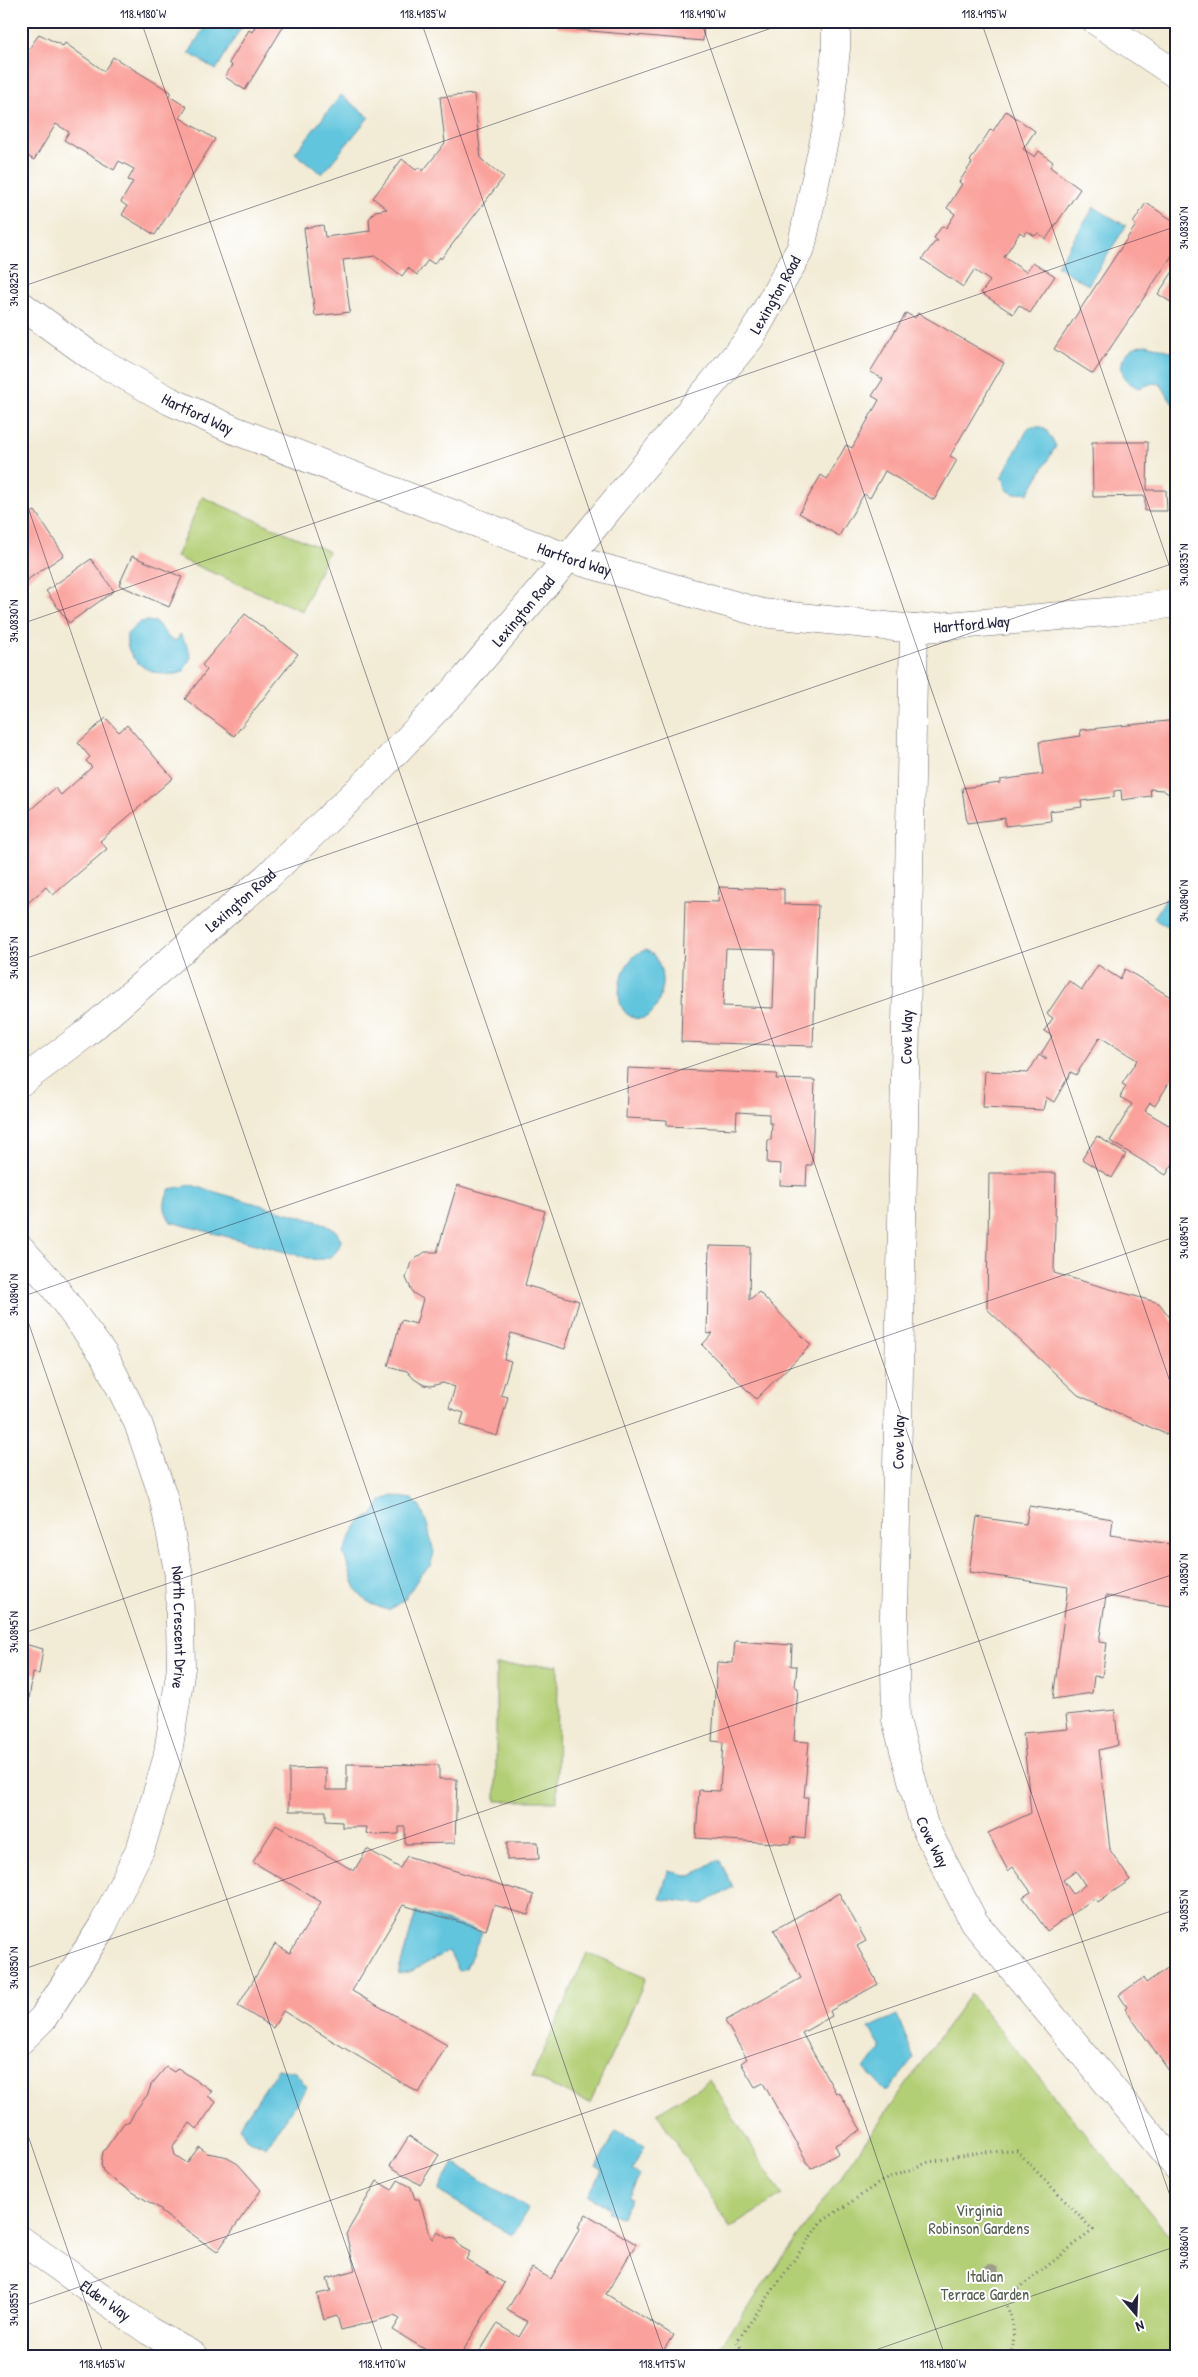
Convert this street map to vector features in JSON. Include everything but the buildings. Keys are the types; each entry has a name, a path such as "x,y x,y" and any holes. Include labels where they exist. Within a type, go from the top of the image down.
{"street":[{"name":"Lexington Road","path":"21,1082 84,1035 267,877 370,779 465,679 751,337 801,248 830,117 836,49 836,21"},
{"path":"1096,21 1177,75"},
{"name":"Hartford Way","path":"21,305 94,358 178,405 234,430 568,558 762,613 914,629 1117,611 1177,603"},
{"name":"Cove Way","path":"914,629 894,1607 896,1720 924,1825 974,1922 1177,2167"},
{"name":"North Crescent Drive","path":"21,1249 51,1283 104,1355 138,1423 163,1496 180,1575 181,1668 166,1759 141,1847 102,1927 43,2018 21,2040"},
{"name":"Elden Way","path":"21,2240 149,2331 194,2356"}],"path":[{"path":"745,2356 737,2341 820,2223 882,2181 929,2162 982,2152 1017,2151 1093,2230 1004,2300 1012,2318 1014,2342 1010,2356"}],"green space":[{"path":"202,497 328,551 302,611 176,557"},
{"path":"496,1665 558,1665 557,1801 496,1801"},
{"path":"587,1953 646,1978 590,2103 532,2077"},
{"name":"Virginia Robinson Gardens","path":"970,1994 1177,2245 1177,2356 713,2356"},
{"path":"710,2080 782,2195 730,2228 657,2113"}],"water":[{"path":"208,21 245,21 216,70 189,53"},
{"path":"341,95 369,117 322,174 295,153"},
{"path":"1094,207 1126,226 1088,285 1057,266"},
{"path":"1147,344 1177,353 1177,407 1160,384 1153,383 1139,388 1130,383 1125,377 1122,363 1125,356 1137,346"},
{"path":"1029,427 1041,427 1046,430 1056,446 1028,494 1024,492 1014,494 1006,489 1004,479 1001,478"},
{"path":"140,622 156,622 169,638 174,641 178,639 180,634 188,647 191,657 183,672 164,674 154,672 144,668 131,654 127,645 127,634"},
{"path":"1172,889 1177,893 1177,932 1154,918"},
{"path":"646,950 654,956 660,966 662,978 661,991 658,1003 652,1012 644,1018 634,1018 626,1013 621,1005 620,983 629,962 637,954"},
{"path":"191,1185 323,1223 336,1231 341,1240 340,1245 334,1254 327,1258 312,1259 171,1222 166,1214 165,1206 170,1189"},
{"path":"393,1496 412,1499 420,1507 427,1524 434,1553 430,1566 421,1574 405,1599 389,1610 368,1602 361,1596 353,1582 343,1553 356,1527 363,1519 372,1516 382,1500"},
{"path":"719,1859 733,1887 703,1904 660,1899 668,1871 691,1876"},
{"path":"416,1912 482,1932 466,1968 459,1971 449,1951 412,1971 398,1974"},
{"path":"897,2015 914,2058 888,2091 885,2091 864,2068 881,2050 880,2045 869,2028"},
{"path":"278,2069 295,2072 307,2087 266,2147 247,2139 239,2127"},
{"path":"616,2131 645,2146 632,2170 640,2175 628,2197 631,2199 621,2218 608,2212 610,2208 588,2196 602,2170 596,2167"},
{"path":"454,2163 528,2209 512,2235 438,2191"}],"park label":[{"name":"Italian Terrace Garden","path":"985,2285"}]}
